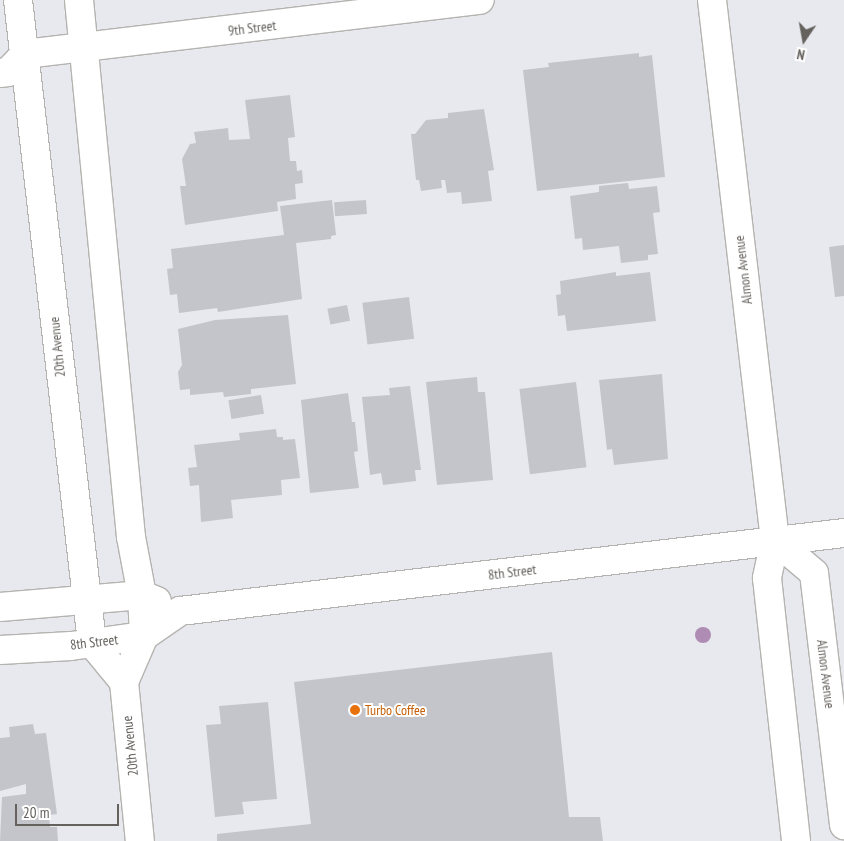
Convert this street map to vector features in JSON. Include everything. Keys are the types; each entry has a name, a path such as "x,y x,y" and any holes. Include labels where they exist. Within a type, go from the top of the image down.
{"street":[{"name":"20th Avenue","path":"18,0 79,550 89,601 92,643"},
{"name":"20th Avenue","path":"79,0 131,537 142,594 144,636 124,682 140,841"},
{"name":"9th Street","path":"25,54 85,49 480,0"},
{"name":"Almon Avenue","path":"712,0 775,540 767,578 796,841"},
{"path":"0,25 4,25 25,54 8,72 0,73"},
{"name":"8th Street","path":"0,650 92,643 144,636 180,611 844,532"},
{"name":"Almon Avenue","path":"775,540 814,573 844,825"},
{"path":"0,607 68,599 89,601 142,594 180,611"},
{"path":"92,643 124,682"}],"building":[{"path":"639,53 639,57 652,55 665,177 537,191 523,70 549,67 548,63"},
{"path":"290,95 295,137 288,138 290,161 296,161 297,171 302,170 303,183 295,184 296,199 277,202 278,211 185,225 180,186 186,186 182,159 190,144 196,143 194,132 228,128 229,140 250,139 245,100"},
{"path":"484,109 494,170 488,171 492,201 462,204 461,192 447,193 445,180 441,180 442,188 421,191 419,180 416,180 411,134 415,134 426,120 448,118 448,113"},
{"path":"628,183 629,189 657,186 660,212 653,213 658,254 648,255 648,260 621,263 619,246 583,250 582,238 575,239 570,196 599,192 599,186"},
{"path":"332,200 336,235 331,236 331,239 296,243 302,299 218,312 217,308 179,313 177,294 170,295 167,269 173,268 171,249 284,235 280,206"},
{"path":"366,200 367,214 335,216 334,202"},
{"path":"844,245 844,296 835,297 829,247"},
{"path":"616,272 616,276 650,272 656,321 567,331 565,315 558,316 556,295 561,294 560,281"},
{"path":"409,297 414,339 367,344 362,303"},
{"path":"347,305 350,321 330,325 327,309"},
{"path":"288,315 296,384 251,389 251,394 224,397 223,392 190,395 190,389 180,390 178,372 182,365 178,329 215,320"},
{"path":"662,374 668,459 614,465 612,449 607,450 599,380"},
{"path":"477,377 478,392 485,392 493,480 437,485 426,382"},
{"path":"576,382 586,467 530,474 519,389"},
{"path":"410,386 421,470 415,470 416,481 383,485 381,473 370,475 362,397 390,395 389,388"},
{"path":"348,393 352,422 355,422 358,451 354,452 359,488 310,493 301,400"},
{"path":"261,395 264,414 231,419 228,400"},
{"path":"276,429 277,437 283,437 283,440 295,439 300,478 281,480 282,495 231,500 233,518 201,522 199,485 190,486 188,468 197,467 194,445 240,440 239,433"},
{"path":"552,652 569,817 600,817 603,841 217,841 217,834 311,824 294,682"},
{"path":"268,702 277,799 242,802 244,814 215,817 206,725 221,724 219,706"},
{"path":"33,724 35,734 46,733 57,814 49,815 50,827 57,827 58,841 0,841 2,797 26,794 26,784 0,791 0,738 10,737 9,727"}],"place":[{"name":"Turbo Coffee","path":"355,710"}]}
